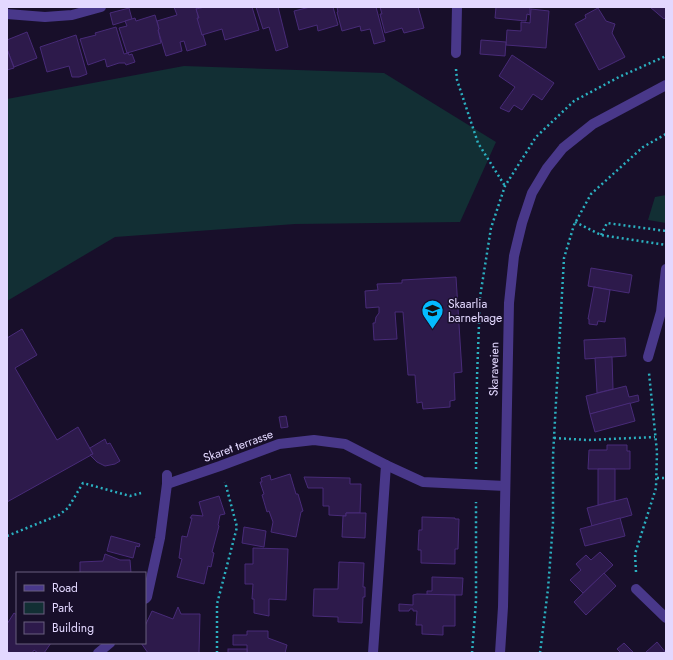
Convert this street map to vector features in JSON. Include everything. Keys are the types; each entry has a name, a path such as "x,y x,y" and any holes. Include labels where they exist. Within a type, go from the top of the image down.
{"street":[{"path":"7,14 45,17 69,11 101,7"},
{"path":"456,53 457,7"},
{"name":"Skaraveien","path":"500,653 503,607 509,303 514,256 532,193 547,168 563,148 593,124 666,85"},
{"path":"648,357 663,313 666,269"},
{"name":"Skaret terrasse","path":"146,598 160,538 167,480 220,466 279,444 314,440 345,444 423,482 505,486"},
{"path":"374,653 386,465"},
{"path":"636,589 666,618"},
{"path":"98,653 109,644"}],"path":[{"path":"456,53 457,80 478,143 505,186"},
{"path":"540,653 548,589 552,530 554,438 564,258 575,222 591,194 643,147 666,134"},
{"path":"575,222 601,235 666,245"},
{"path":"601,235 607,223 666,231"},
{"path":"636,589 635,554 656,488 657,478 657,452 648,357"},
{"path":"554,438 588,440 655,437"},
{"path":"217,653 218,604 237,527 220,466"},
{"path":"657,478 666,478"},
{"path":"7,536 59,515 68,508 83,483 130,496 141,493"}],"green space":[{"path":"184,66 384,73 496,142 460,222 295,224 115,237 7,301 7,99"},
{"path":"666,195 666,223 648,220 655,197"}],"building":[{"path":"174,7 196,7 202,35 206,45 187,51 184,41 180,42 182,51 166,56 158,30 157,21 177,15"},
{"path":"205,7 252,7 259,30 225,40 222,29 202,35 196,9"},
{"path":"256,7 278,7 288,47 276,51 269,27 263,29"},
{"path":"310,7 333,7 338,25 318,31 317,25 299,30 294,11"},
{"path":"337,7 376,7 385,41 374,44 370,29 361,31 360,26 342,31"},
{"path":"380,7 418,7 424,28 404,33 402,28 385,33 380,14 382,14"},
{"path":"496,7 530,7 530,15 527,14 526,21 495,18"},
{"path":"650,7 666,7 666,17 664,19"},
{"path":"129,8 132,19 113,25 110,13"},
{"path":"598,8 606,21 615,24 612,33 625,57 599,70 575,24 586,18 585,15"},
{"path":"531,9 549,11 546,48 506,45 507,30 521,31 521,22 530,23"},
{"path":"155,15 161,43 127,53 119,28 127,26 125,21 135,18 136,21"},
{"path":"116,27 124,54 132,54 135,62 126,65 125,63 119,63 107,67 105,59 88,65 80,39 96,35 95,33"},
{"path":"27,32 37,58 14,67 7,49 7,40"},
{"path":"76,35 87,74 79,77 72,77 69,66 47,72 40,47"},
{"path":"481,40 506,42 505,56 480,54"},
{"path":"7,49 14,68 7,70"},
{"path":"512,55 554,83 542,100 533,94 522,110 514,105 509,112 500,108 515,87 499,76"},
{"path":"591,268 632,275 629,293 588,286"},
{"path":"456,277 462,372 454,373 455,400 450,401 450,407 423,409 422,402 417,403 415,375 408,375 403,312 395,312 397,339 374,340 373,323 375,323 376,317 379,313 379,307 366,308 365,291 378,290 377,284 402,283 402,280"},
{"path":"594,287 610,290 605,322 598,321 597,325 589,324 588,319"},
{"path":"22,329 37,355 15,368 57,440 78,427 93,454 7,502 7,338"},
{"path":"625,338 626,356 585,359 584,340"},
{"path":"612,357 613,389 597,393 595,358"},
{"path":"626,386 629,397 638,395 639,401 590,414 586,396"},
{"path":"630,403 635,421 595,432 590,414"},
{"path":"286,416 288,427 281,428 279,417"},
{"path":"105,439 107,444 110,443 120,461 115,464 105,466 97,462 90,455 93,454 90,448"},
{"path":"607,445 627,445 627,451 630,451 630,469 588,469 589,450 607,450"},
{"path":"598,469 615,469 615,501 598,505"},
{"path":"290,474 303,511 301,512 296,537 271,532 273,522 269,511 267,512 260,482 262,482 261,478 270,475 271,480"},
{"path":"304,477 350,478 350,484 361,484 360,513 346,513 346,516 329,515 329,506 323,506 323,488 308,488"},
{"path":"219,496 225,514 220,515 219,526 212,552 214,553 211,567 208,566 204,584 177,577 182,559 179,558 182,536 187,537 192,518 190,518 192,515 203,516 199,502"},
{"path":"627,498 632,515 592,526 587,508"},
{"path":"346,513 366,513 365,538 342,537 343,516 346,516"},
{"path":"422,517 459,519 458,549 455,549 455,564 421,563 421,550 418,550 419,530 422,530"},
{"path":"620,518 625,536 585,546 580,529"},
{"path":"244,527 266,531 264,547 242,543"},
{"path":"111,536 140,544 139,547 136,546 133,558 107,551"},
{"path":"253,548 288,549 286,600 269,599 269,616 254,613 254,599 252,599 253,584 245,584 245,564 253,564"},
{"path":"600,552 613,565 583,593 570,580 581,570 576,564 586,555 591,560"},
{"path":"105,554 120,560 130,560 131,572 80,572 80,562 103,561"},
{"path":"339,562 364,563 363,587 365,587 365,597 363,597 362,623 338,622 338,617 313,616 314,589 338,589"},
{"path":"604,573 616,586 586,615 574,602"},
{"path":"432,577 463,578 462,595 427,595 427,591 432,591"},
{"path":"413,595 455,595 455,626 443,626 443,635 422,634 422,625 416,625 417,611 410,609 409,611 399,611 399,604 413,605"},
{"path":"178,607 181,614 200,614 199,653 148,653 142,644 146,644 146,624 152,611 173,619"},
{"path":"14,613 16,614 16,644 50,644 44,653 38,653 34,650 32,653 10,653 7,651 7,624"},
{"path":"247,631 268,631 268,638 287,645 285,653 247,653 247,645 233,645 233,635 247,635"},
{"path":"657,642 666,653 645,653"},
{"path":"624,643 634,653 621,653 617,649"},
{"path":"228,649 247,649 247,653 228,653"}],"place":[{"name":"Skaarlia barnehage","path":"433,330"}]}
